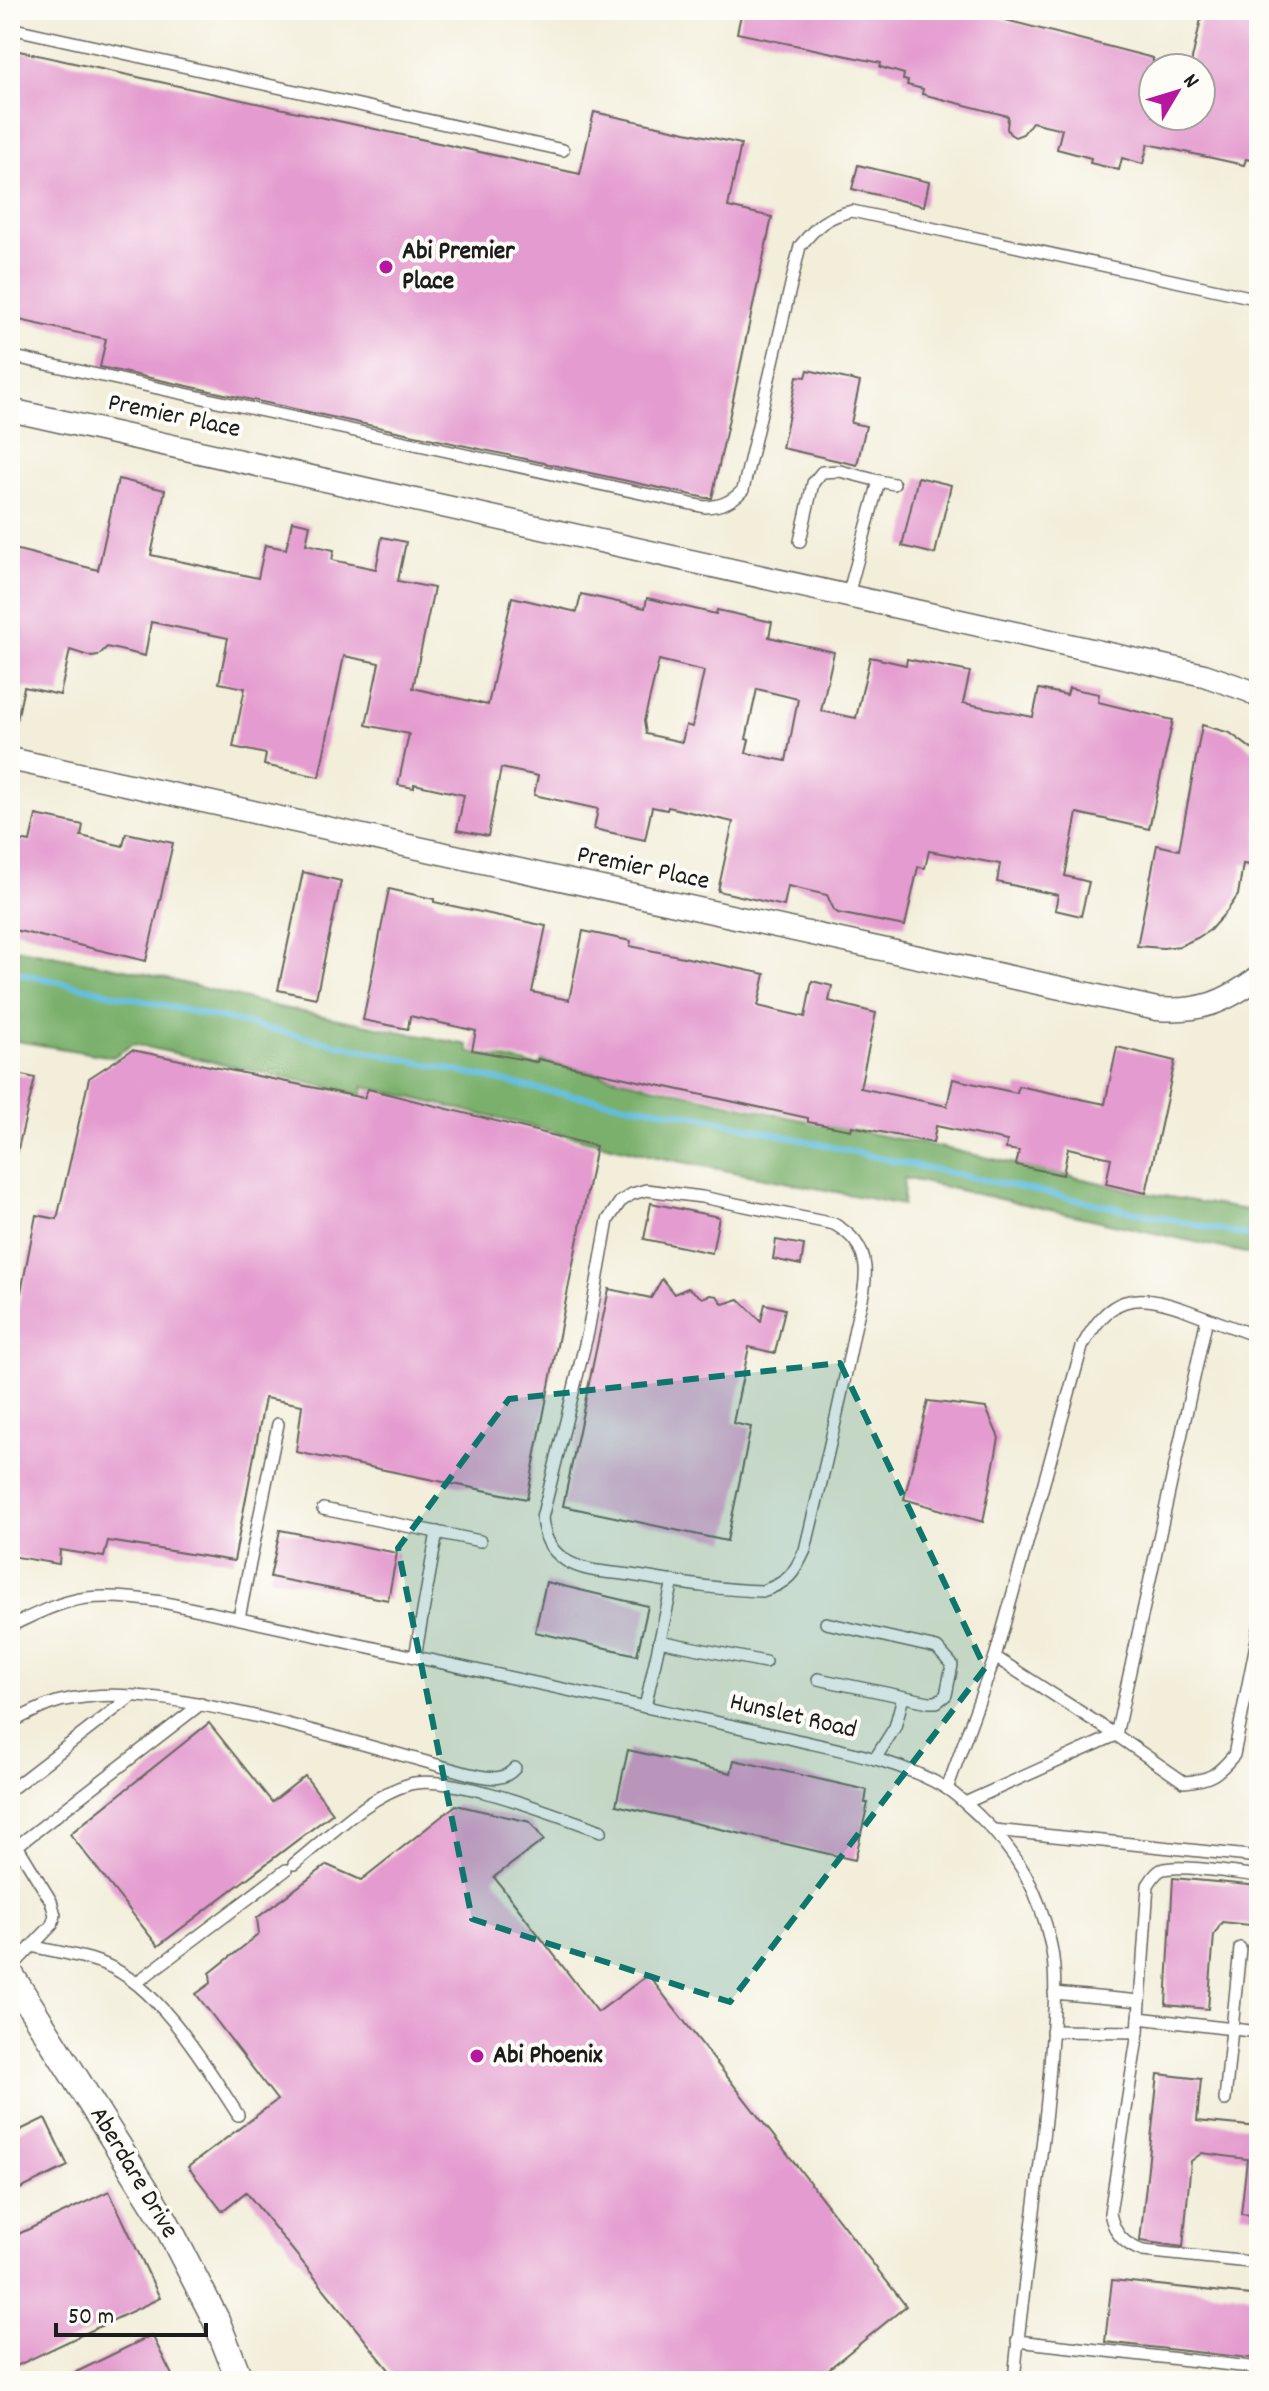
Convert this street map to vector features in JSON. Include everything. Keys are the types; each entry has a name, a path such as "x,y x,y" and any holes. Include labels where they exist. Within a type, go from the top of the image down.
{"street":[{"name":"Premier Place","path":"10,410 1204,675 1256,694"},
{"name":"Premier Place","path":"10,759 1157,1009 1184,1011 1211,1005 1259,977"},
{"name":"Aberdare Drive","path":"10,1972 165,2221 216,2320 240,2381"}],"lane":[{"path":"10,28 563,150"},
{"path":"10,356 705,507 733,501 743,490 800,246 818,224 836,214 852,211 1259,299"},
{"path":"800,541 813,483 822,472 840,471 894,484"},
{"path":"848,595 879,481"},
{"path":"646,1190 702,1197 834,1224 851,1234 862,1252 865,1266 849,1359 805,1550 796,1569 788,1579 762,1591 673,1581 579,1567 550,1547 543,1535 542,1518 588,1332 608,1220 620,1202 646,1190"},
{"path":"947,1789 995,1657 1082,1347 1095,1322 1114,1306 1131,1299 1157,1300 1259,1339"},
{"path":"1116,1735 1207,1318"},
{"path":"239,1618 278,1424"},
{"path":"323,1509 480,1541"},
{"path":"415,1657 437,1532"},
{"path":"645,1707 673,1581"},
{"name":"Hunslet Road","path":"10,1626 44,1610 85,1598 148,1600 784,1737 875,1759 913,1772 947,1789 994,1830 1019,1861 1039,1900 1051,1948 1054,1993 1052,2031 1039,2176 1014,2381"},
{"path":"818,1679 937,1702 946,1695 952,1665 937,1648 826,1623"},
{"path":"995,1657 1184,1782 1206,1780 1221,1771 1234,1755 1259,1629"},
{"path":"659,1641 765,1662"},
{"path":"10,1790 132,1696"},
{"path":"10,1723 60,1701 132,1696 168,1698 295,1726 470,1774 495,1779 515,1768"},
{"path":"875,1759 895,1727 903,1697"},
{"path":"17,1846 201,1704"},
{"path":"965,1803 1116,1735"},
{"path":"136,1983 367,1806 409,1784 424,1781 456,1786 517,1802 601,1831"},
{"path":"994,1830 1259,1857"},
{"path":"10,1834 55,1909 52,1925 10,1972"},
{"path":"1259,1876 1176,1868 1162,1870 1148,1885 1138,2032 1110,2213 1113,2228 1130,2247 1259,2263"},
{"path":"32,1946 105,1964 136,1983 158,2004 202,2059 238,2115"},
{"path":"1225,2100 1240,1948"},
{"path":"1054,1993 1140,2001"},
{"path":"1139,2018 1259,2032"},
{"path":"1052,2031 1138,2032"},
{"path":"1017,2341 1259,2368"}],"highlighted area":[{"path":"840,1363 985,1668 730,2002 472,1919 398,1548 509,1399"}],"green space":[{"path":"10,947 135,971 278,1007 468,1045 469,1052 539,1066 542,1061 1146,1193 1259,1212 1259,1256 904,1178 903,1205 657,1157 364,1086 363,1095 133,1044 113,1057 10,1040"}],"building":[{"path":"742,10 967,10 1137,54 1137,132 1217,132 1217,52 1194,52 1203,10 1259,10 1259,162 1246,159 1244,165 1148,144 1143,164 1122,158 1119,170 1090,163 1091,158 1057,149 1062,129 1032,122 1023,134 1015,137 1007,129 1008,116 922,94 923,89 907,85 908,81 903,80 904,74 880,67 881,63 737,33"},
{"name":"Abi Premier Place","path":"10,49 580,174 594,112 741,144 728,207 772,217 712,498 100,367 106,339 10,318"},
{"path":"858,165 929,182 924,206 852,189"},
{"path":"808,370 860,382 851,423 866,426 857,465 782,448 797,376 806,377"},
{"path":"918,477 951,485 935,554 902,546"},
{"path":"118,479 165,490 151,555 258,578 265,545 286,549 292,521 310,525 306,544 334,550 332,560 376,569 382,537 406,542 398,581 434,588 413,688 434,693 488,705 512,597 577,612 581,594 645,608 647,598 716,614 717,610 772,622 769,637 834,652 821,711 856,718 870,657 906,665 907,659 970,672 963,703 1033,717 1039,689 1067,695 1069,688 1099,694 1098,702 1173,720 1149,829 1077,813 1065,876 1089,882 1081,916 1055,910 1058,895 997,882 1000,864 929,851 925,868 918,867 905,926 838,913 827,895 788,886 784,906 718,891 733,822 668,807 667,810 652,807 645,840 594,829 598,809 534,795 538,776 501,768 488,836 457,830 464,795 414,784 414,788 398,785 409,734 366,725 379,663 344,656 319,777 264,765 266,754 233,747 245,688 219,683 228,638 151,622 145,656 107,647 98,656 92,657 70,650 60,695 24,687 17,720 10,720 10,548 98,570","holes":["659,660 704,671 692,727 686,725 682,742 646,734 644,721","757,689 798,699 786,761 746,753"]},
{"path":"1202,725 1230,733 1257,753 1257,866 1243,864 1238,895 1210,930 1180,946 1137,946 1157,845 1179,850"},
{"path":"36,815 83,825 81,836 123,846 126,833 173,843 146,961 10,929 10,838 30,842"},
{"path":"303,872 341,881 316,998 278,990"},
{"path":"389,889 546,926 532,992 569,1000 583,931 631,941 630,946 765,974 758,1006 805,1017 812,981 832,986 829,1001 876,1013 860,1088 947,1106 953,1079 1017,1093 1018,1086 1105,1104 1117,1047 1175,1061 1146,1193 1106,1184 1111,1158 1068,1148 1063,1175 1016,1165 1019,1151 1006,1149 1007,1141 936,1126 933,1143 852,1126 851,1130 808,1122 808,1118 538,1059 537,1062 472,1050 476,1031 410,1016 408,1029 363,1020"},
{"path":"132,1050 364,1098 368,1089 596,1146 527,1499 296,1452 302,1405 265,1398 234,1561 108,1541 104,1557 60,1550 59,1564 10,1556 10,1349 36,1215 57,1219 89,1078"},
{"path":"10,1072 35,1078 16,1157 10,1157"},
{"path":"651,1203 719,1217 712,1253 644,1239"},
{"path":"776,1240 804,1245 801,1265 773,1259"},
{"path":"662,1279 674,1294 688,1288 702,1298 717,1296 723,1304 739,1299 761,1321 765,1304 785,1309 775,1353 749,1347 733,1423 751,1427 727,1541 563,1506 609,1289 651,1298"},
{"path":"928,1401 986,1408 999,1438 983,1522 904,1499"},
{"path":"280,1530 397,1553 388,1600 270,1577"},
{"path":"546,1582 648,1606 637,1655 535,1632"},
{"path":"209,1723 272,1802 305,1776 333,1813 158,1946 70,1834"},
{"path":"628,1750 731,1773 734,1760 867,1790 865,1803 868,1803 855,1860 616,1805"},
{"name":"Abi Phoenix","path":"456,1805 530,1822 544,1840 494,1877 598,2012 648,1975 906,2306 814,2381 398,2381 246,2192 222,2211 188,2167 277,2100 196,1994 211,1983 210,1973 259,1934 257,1918 327,1865 361,1880"},
{"path":"1173,1878 1259,1886 1259,1926 1222,1922 1214,1935 1208,2009 1166,2005"},
{"path":"1158,2074 1201,2079 1197,2121 1259,2127 1259,2216 1241,2214 1247,2159 1202,2153 1191,2161 1183,2247 1140,2241"},
{"path":"45,2118 68,2166 10,2194 10,2135"},
{"path":"109,2191 160,2298 10,2369 10,2238"},
{"path":"1112,2280 1259,2296 1258,2359 1105,2342"},
{"path":"152,2335 175,2381 58,2381"}],"waterway":[{"path":"10,971 542,1090 703,1117 880,1158 1259,1238"}],"place":[{"name":"Abi Premier Place","path":"386,267"},
{"name":"Abi Phoenix","path":"477,2056"}]}
